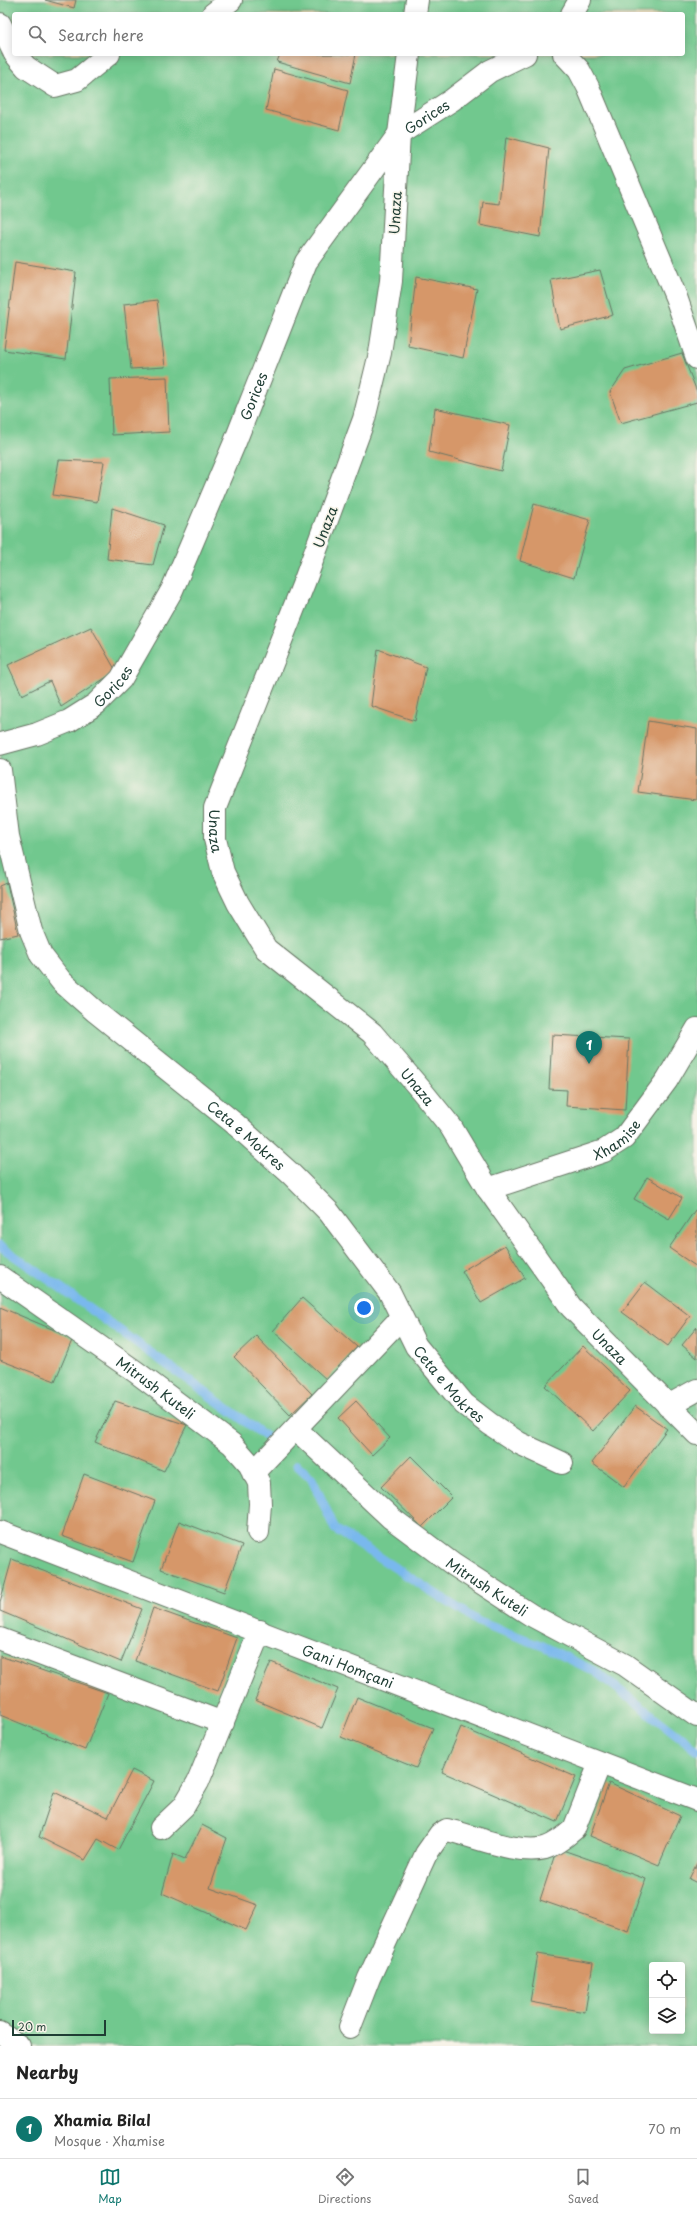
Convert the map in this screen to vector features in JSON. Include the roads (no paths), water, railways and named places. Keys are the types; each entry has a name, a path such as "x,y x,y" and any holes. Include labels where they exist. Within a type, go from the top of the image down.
{"street":[{"path":"216,12 231,0"},
{"path":"414,12 417,0"},
{"path":"573,12 580,0"},
{"path":"0,24 12,47"},
{"path":"17,56 26,67 55,86 77,80 107,56"},
{"name":"Unaza","path":"409,56 399,134 391,281 380,353 364,419 305,580 215,808 215,839 226,878 238,903 266,949 372,1033 451,1127 488,1189 571,1307 697,1434"},
{"name":"Gorices","path":"0,744 37,734 69,721 96,704 121,679 172,590 235,442 306,262 399,134 452,100 490,71 521,56"},
{"path":"566,56 579,70 591,94 676,297 697,358"},
{"name":"Ceta e Mokres","path":"0,770 8,836 31,931 41,955 62,982 96,1012 234,1123 292,1174 329,1212 390,1293 416,1346 464,1404 490,1424 519,1443 562,1463"},
{"name":"Xhamise","path":"488,1189 604,1151 624,1138 667,1080 697,1030"},
{"name":"Mitrush Kuteli","path":"0,1277 136,1372 226,1440 248,1462 259,1483 260,1504 258,1532"},
{"path":"254,1473 297,1430 402,1318"},
{"path":"668,1406 697,1390"},
{"name":"Mitrush Kuteli","path":"297,1430 391,1518 454,1565 531,1616 625,1665 697,1716"},
{"name":"Gani Homçani","path":"0,1532 697,1800"},
{"path":"161,1828 184,1806 198,1782 260,1631"},
{"path":"0,1639 222,1723"},
{"path":"350,2027 369,1978 426,1854 440,1834 447,1830 517,1849 545,1848 574,1830 600,1763"},
{"path":"0,2033 19,2046"}],"waterway":[{"path":"0,1246 61,1288 271,1440"},
{"path":"297,1465 312,1479 335,1529 479,1622 543,1646 596,1672 697,1750"}],"place":[{"name":"Xhamia Bilal","path":"589,1064"}]}
